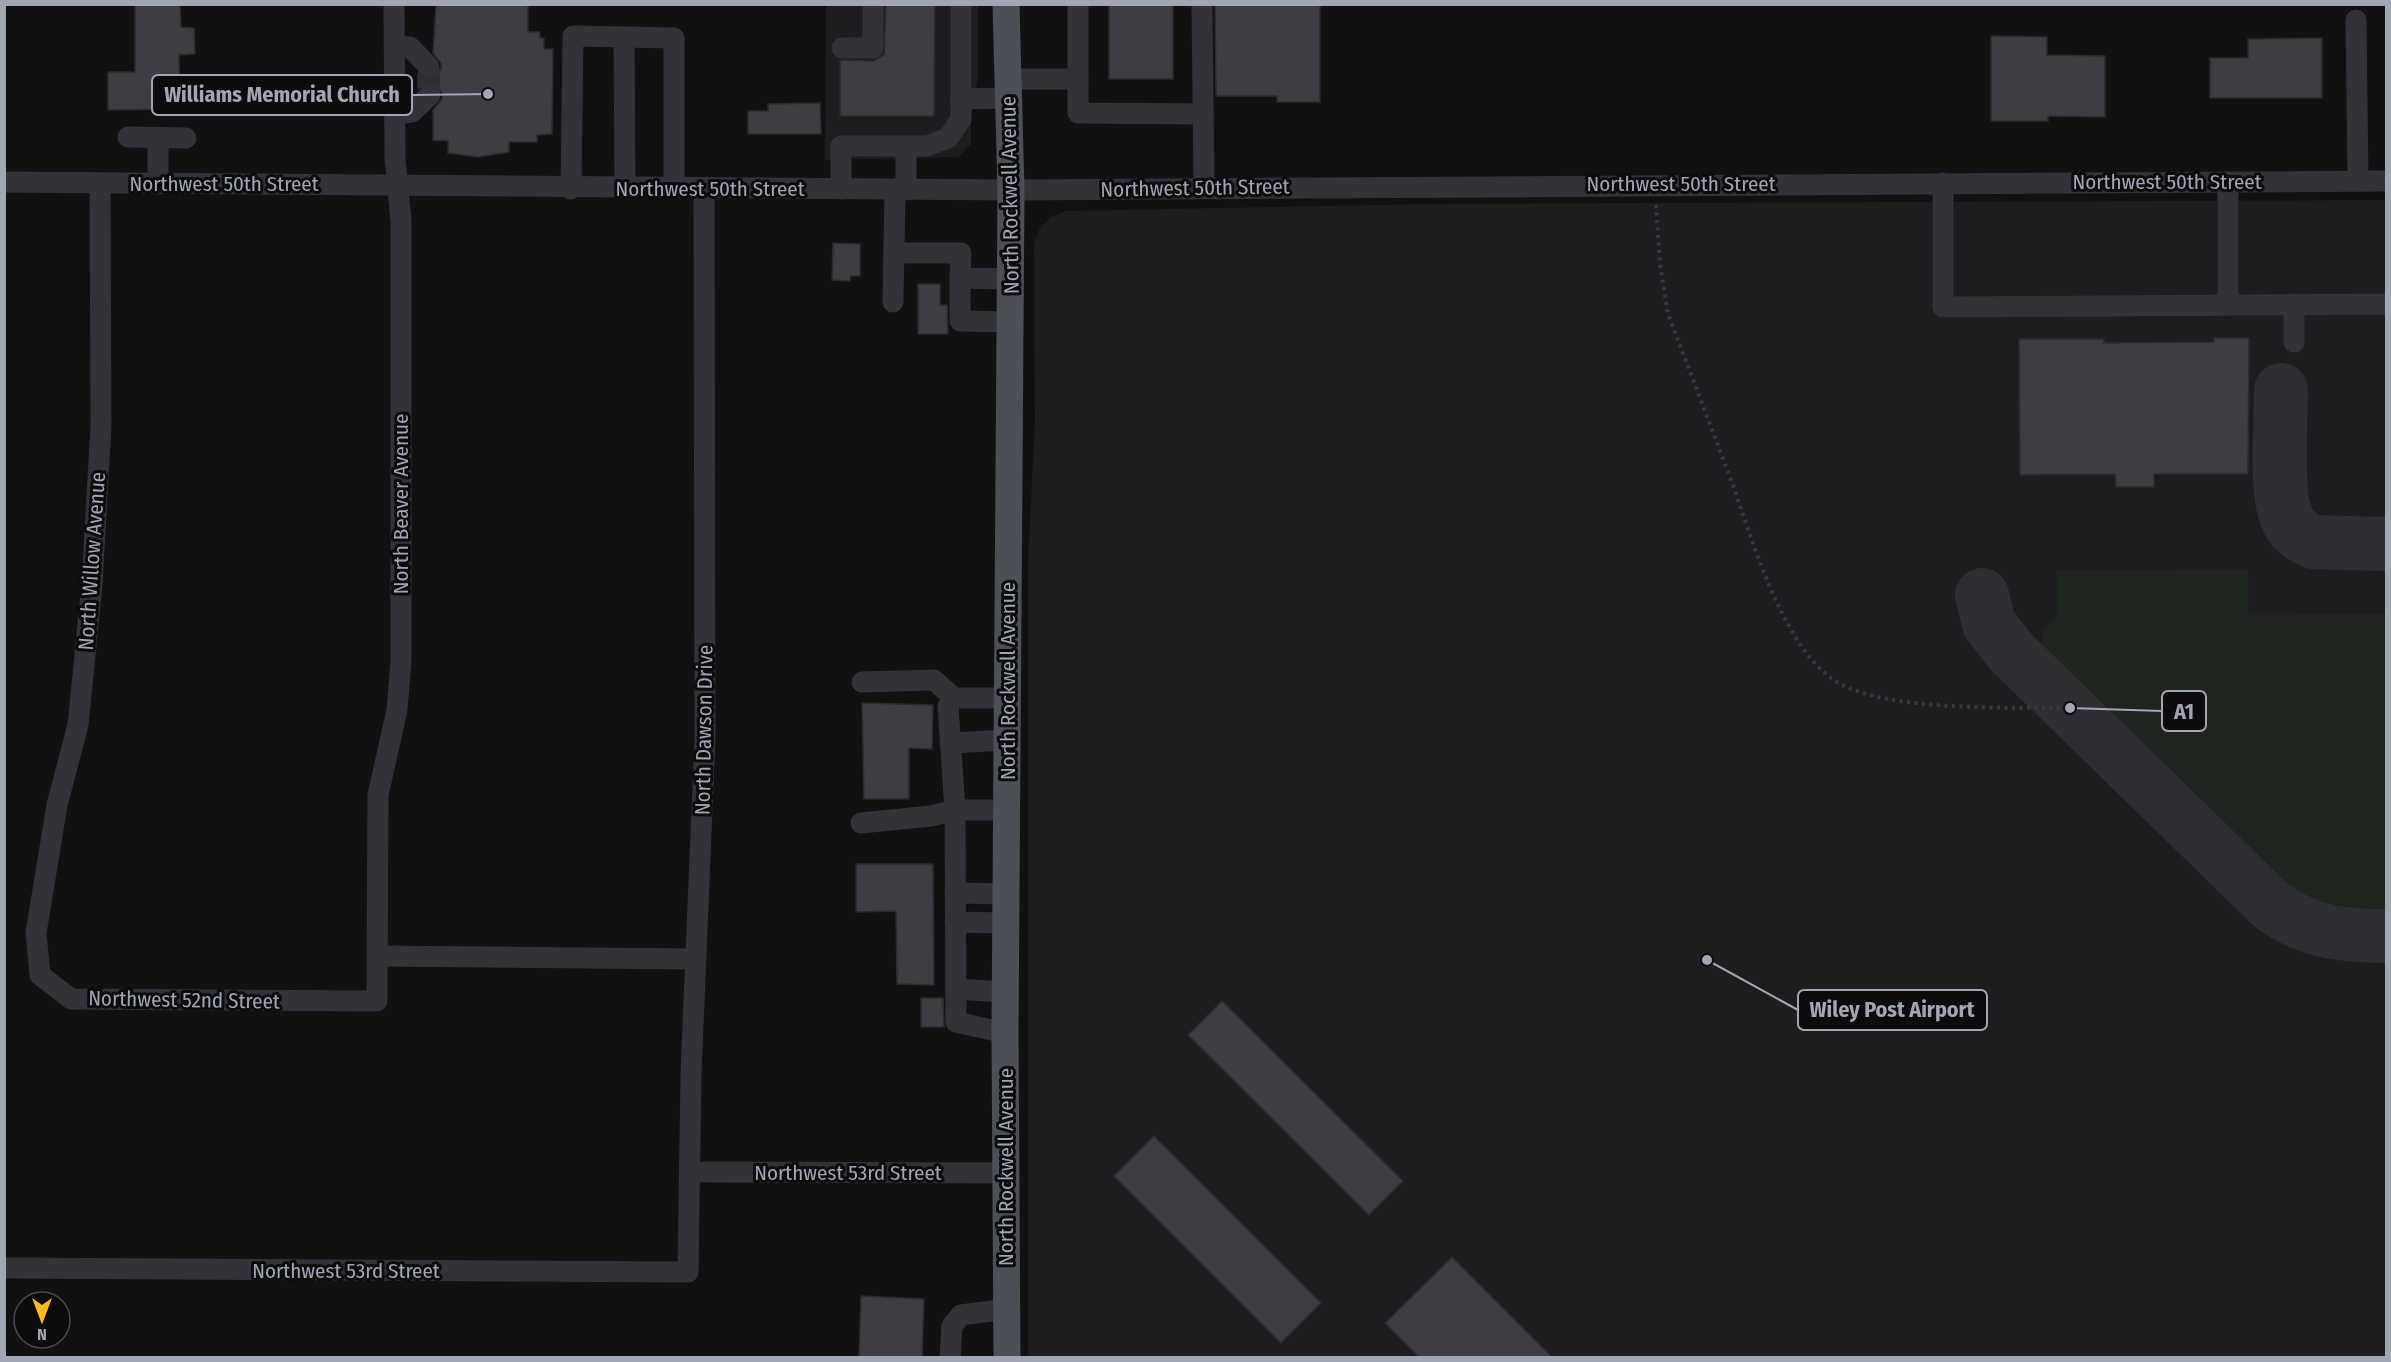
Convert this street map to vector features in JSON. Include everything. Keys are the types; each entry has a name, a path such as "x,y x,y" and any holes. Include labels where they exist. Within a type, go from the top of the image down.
{"main road":[{"name":"North Rockwell Avenue","path":"1006,4 1011,190 1009,698 1005,992 1007,1358"}],"street":[{"name":"North Beaver Avenue","path":"377,1001 378,795 397,710 402,661 401,221 395,115 394,4"},
{"path":"842,48 873,48 873,4"},
{"path":"841,189 841,146 927,146 948,138 961,118 961,4"},
{"path":"1078,4 1078,113 1203,114"},
{"path":"1202,4 1203,187"},
{"path":"2356,20 2358,181"},
{"path":"571,189 573,36 675,38 674,188"},
{"path":"624,37 626,188"},
{"path":"395,46 410,47 429,67"},
{"path":"962,99 1009,88 1078,79"},
{"path":"395,115 412,112 430,95"},
{"path":"128,137 186,138"},
{"path":"158,137 158,184"},
{"path":"893,302 894,253 906,146"},
{"name":"Northwest 50th Street","path":"4,182 571,189 1011,190 2386,181"},
{"path":"2228,182 2228,304"},
{"path":"1942,183 1943,307 2386,304"},
{"name":"North Willow Avenue","path":"36,933 57,805 78,725 92,584 100,426 100,184"},
{"name":"North Dawson Drive","path":"688,1272 691,1074 705,738 704,188"},
{"path":"894,253 961,253 960,321 1011,322"},
{"path":"960,278 1011,279"},
{"path":"2294,304 2294,342"},
{"path":"862,682 934,680 954,698 1009,698"},
{"path":"954,698 948,706 955,810 956,1022 1005,1033"},
{"path":"950,743 1008,740"},
{"path":"861,823 930,816 955,810 1007,810"},
{"path":"956,893 1006,894"},
{"path":"956,922 1006,922"},
{"name":"Northwest 52nd Street","path":"36,933 40,975 71,999 377,1001"},
{"path":"378,956 696,959"},
{"path":"956,989 1005,992"},
{"name":"Northwest 53rd Street","path":"691,1172 1006,1173"},
{"name":"Northwest 53rd Street","path":"4,1268 688,1272"},
{"path":"950,1358 952,1326 962,1315 1007,1310"}],"path":[{"path":"1654,185 1660,264 1668,314 1778,605 1805,652 1836,682 1876,697 1932,704 2070,708"}],"shaded area":[{"path":"826,5 978,5 978,78 971,119 971,144 958,157 825,160"},
{"path":"2386,200 2386,1357 1028,1358 1028,562 1035,420 1034,243 1040,228 1051,217 1066,211 1431,204"},
{"path":"2248,569 2249,615 2386,614 2386,914 2336,910 2312,903 2289,890 2041,649 2044,628 2057,617 2057,570"}],"building":[{"path":"135,4 180,4 181,27 194,28 195,54 179,55 180,109 108,110 108,72 135,72"},
{"path":"436,4 528,4 528,32 540,32 540,38 544,38 544,49 553,49 552,134 537,135 537,142 509,142 509,152 478,157 448,153 448,141 433,140 433,110 442,99 442,93 433,83 427,83 418,89 418,74 425,79 431,79 441,70 441,63 433,53"},
{"path":"886,4 935,4 934,116 840,116 840,60 873,61 884,55"},
{"path":"1109,4 1173,4 1173,79 1109,79"},
{"path":"1215,4 1320,4 1320,102 1277,102 1277,96 1216,96"},
{"path":"1991,36 2047,37 2047,55 2105,56 2105,117 2048,116 2048,121 1991,121"},
{"path":"2322,38 2322,98 2210,98 2210,58 2248,58 2248,39"},
{"path":"820,103 821,134 748,134 748,111 768,111 768,104"},
{"path":"833,243 860,244 860,276 850,276 850,281 832,280"},
{"path":"918,284 940,284 940,305 947,305 948,334 918,334"},
{"path":"2214,338 2249,338 2248,474 2154,474 2154,487 2116,487 2115,474 2020,475 2019,339 2104,339 2104,343 2214,342"},
{"path":"862,703 933,705 932,749 909,748 909,799 864,799"},
{"path":"856,864 933,864 934,985 897,984 896,911 856,912"},
{"path":"921,998 943,998 944,1027 921,1027"},
{"path":"1222,1001 1403,1181 1369,1215 1188,1035"},
{"path":"1154,1136 1321,1303 1281,1343 1114,1176"},
{"path":"1452,1257 1553,1358 1420,1358 1385,1323"},
{"path":"861,1296 924,1299 922,1358 859,1358"}],"taxiway":[{"path":"2281,390 2281,487 2282,501 2289,523 2299,534 2313,542 2386,544"},
{"path":"1982,595 1989,624 2011,652 2272,906 2299,922 2326,931 2386,936"}],"tunnel":[{"path":"429,67 430,95"}],"place":[{"name":"Williams Memorial Church","path":"488,94"},
{"name":"A1","path":"2070,708"},
{"name":"Wiley Post Airport","path":"1707,960"}]}
